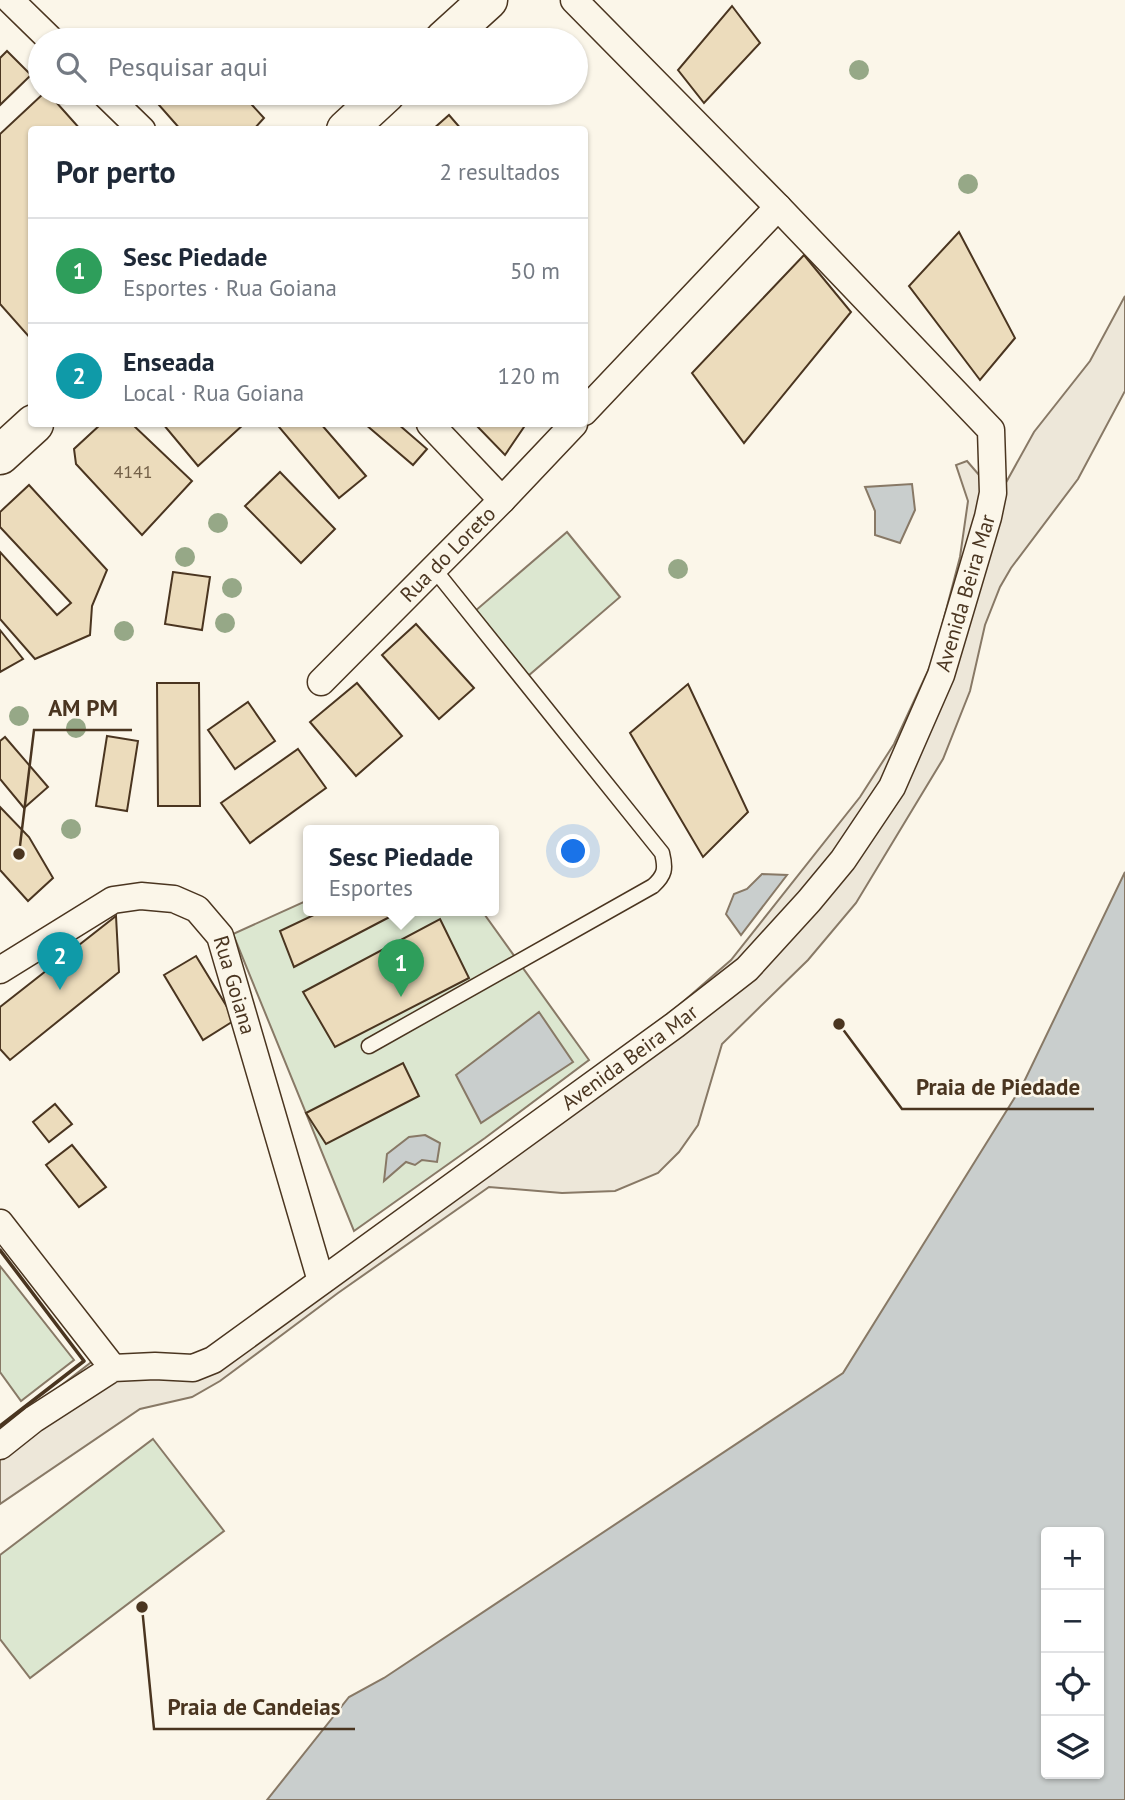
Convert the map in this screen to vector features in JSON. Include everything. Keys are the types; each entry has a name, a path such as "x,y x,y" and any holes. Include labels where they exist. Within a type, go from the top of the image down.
{"main road":[{"path":"457,28 488,0"},
{"path":"350,126 373,105"},
{"path":"0,455 31,427"}],"street":[{"path":"10,0 39,28"},
{"path":"574,0 778,207 588,408"},
{"path":"116,105 138,126"},
{"name":"Avenida Beira Mar","path":"113,1368 193,1368 213,1360 675,1025 747,969 809,901 843,860 892,787 941,675 988,517 993,493 991,430 778,207"},
{"path":"433,427 502,499"},
{"name":"Rua do Loreto","path":"321,682 571,427"},
{"name":"Rua Goiana","path":"0,970 113,900 141,896 174,899 197,909 220,936 321,1281"},
{"path":"0,1223 113,1368 34,1419 0,1446"}],"lane":[{"path":"369,1046 653,886 663,876 665,866 662,853 434,569"}],"green space":[{"path":"567,532 620,597 528,676 475,611"},
{"path":"303,902 303,916 486,916 589,1060 354,1231 233,934"},
{"path":"0,1266 74,1360 21,1401 0,1372"},
{"path":"153,1439 224,1531 30,1678 0,1639 0,1555"}],"shaded area":[{"path":"1125,296 1125,391 1078,479 1011,568 1000,587 985,625 970,691 943,759 856,903 808,960 722,1044 698,1125 679,1152 658,1173 615,1191 562,1193 489,1187 338,1293 220,1381 192,1397 140,1409 0,1504 0,1433 94,1360 194,1357 223,1344 677,1007 731,960 860,797 894,744 933,660 960,557 968,501 956,465 967,461 998,497 1034,432 1090,361"},
{"path":"912,484 915,510 900,543 875,535 875,511 865,487"},
{"path":"1125,872 1125,1800 267,1800 349,1697 384,1678 843,1373 1022,1086"},
{"path":"762,874 787,875 741,935 726,914 734,894 747,889"},
{"path":"539,1012 573,1062 481,1123 456,1075"},
{"path":"425,1135 440,1143 437,1162 422,1160 415,1165 406,1162 384,1181 387,1154 409,1137"}],"building":[{"path":"732,6 760,43 704,103 678,70"},
{"path":"7,51 28,72 28,78 0,105 0,58"},
{"path":"31,105 59,105 77,126 28,126 28,336 0,304 0,134"},
{"path":"159,105 252,105 264,118 257,126 177,126"},
{"path":"449,115 459,126 437,126"},
{"path":"959,232 1015,338 980,380 909,286"},
{"path":"804,255 851,312 744,443 692,373"},
{"path":"98,427 135,427 192,481 142,535 76,464 74,449"},
{"path":"166,427 241,427 198,466"},
{"path":"279,427 324,427 366,476 339,498"},
{"path":"369,427 401,427 427,449 413,465"},
{"path":"478,427 524,427 505,455"},
{"path":"280,472 335,529 301,563 245,506"},
{"path":"29,485 107,570 92,606 90,635 35,659 0,619 0,552 57,615 71,603 0,527 0,512"},
{"path":"173,572 210,577 202,630 165,624"},
{"path":"416,624 474,688 439,719 382,655"},
{"path":"0,630 23,659 0,672"},
{"path":"157,683 199,683 200,806 158,806"},
{"path":"357,683 402,736 356,776 310,722"},
{"path":"688,684 748,812 703,857 630,733"},
{"path":"248,702 275,741 235,769 208,730"},
{"path":"107,736 138,741 127,811 96,806"},
{"path":"5,737 48,787 24,808 0,779 0,741"},
{"path":"298,749 326,788 250,843 221,803"},
{"path":"0,807 29,837 53,878 28,901 0,870"},
{"path":"116,916 119,972 10,1060 0,1049 0,1007"},
{"path":"312,916 391,916 294,967 280,931"},
{"path":"440,919 469,978 335,1047 303,992"},
{"path":"196,956 235,1020 203,1040 164,975"},
{"path":"403,1063 419,1096 326,1144 306,1113"},
{"path":"55,1104 72,1124 49,1142 33,1122"},
{"path":"72,1145 106,1187 79,1207 46,1165"}],"wall":[{"path":"0,1250 84,1361 0,1426"}],"place":[{"name":"AM PM","path":"19,854"},
{"name":"Enseada","path":"60,990"},
{"name":"Sesc Piedade","path":"401,997"},
{"name":"Praia de Piedade","path":"839,1024"},
{"name":"Praia de Candeias","path":"142,1607"}]}
